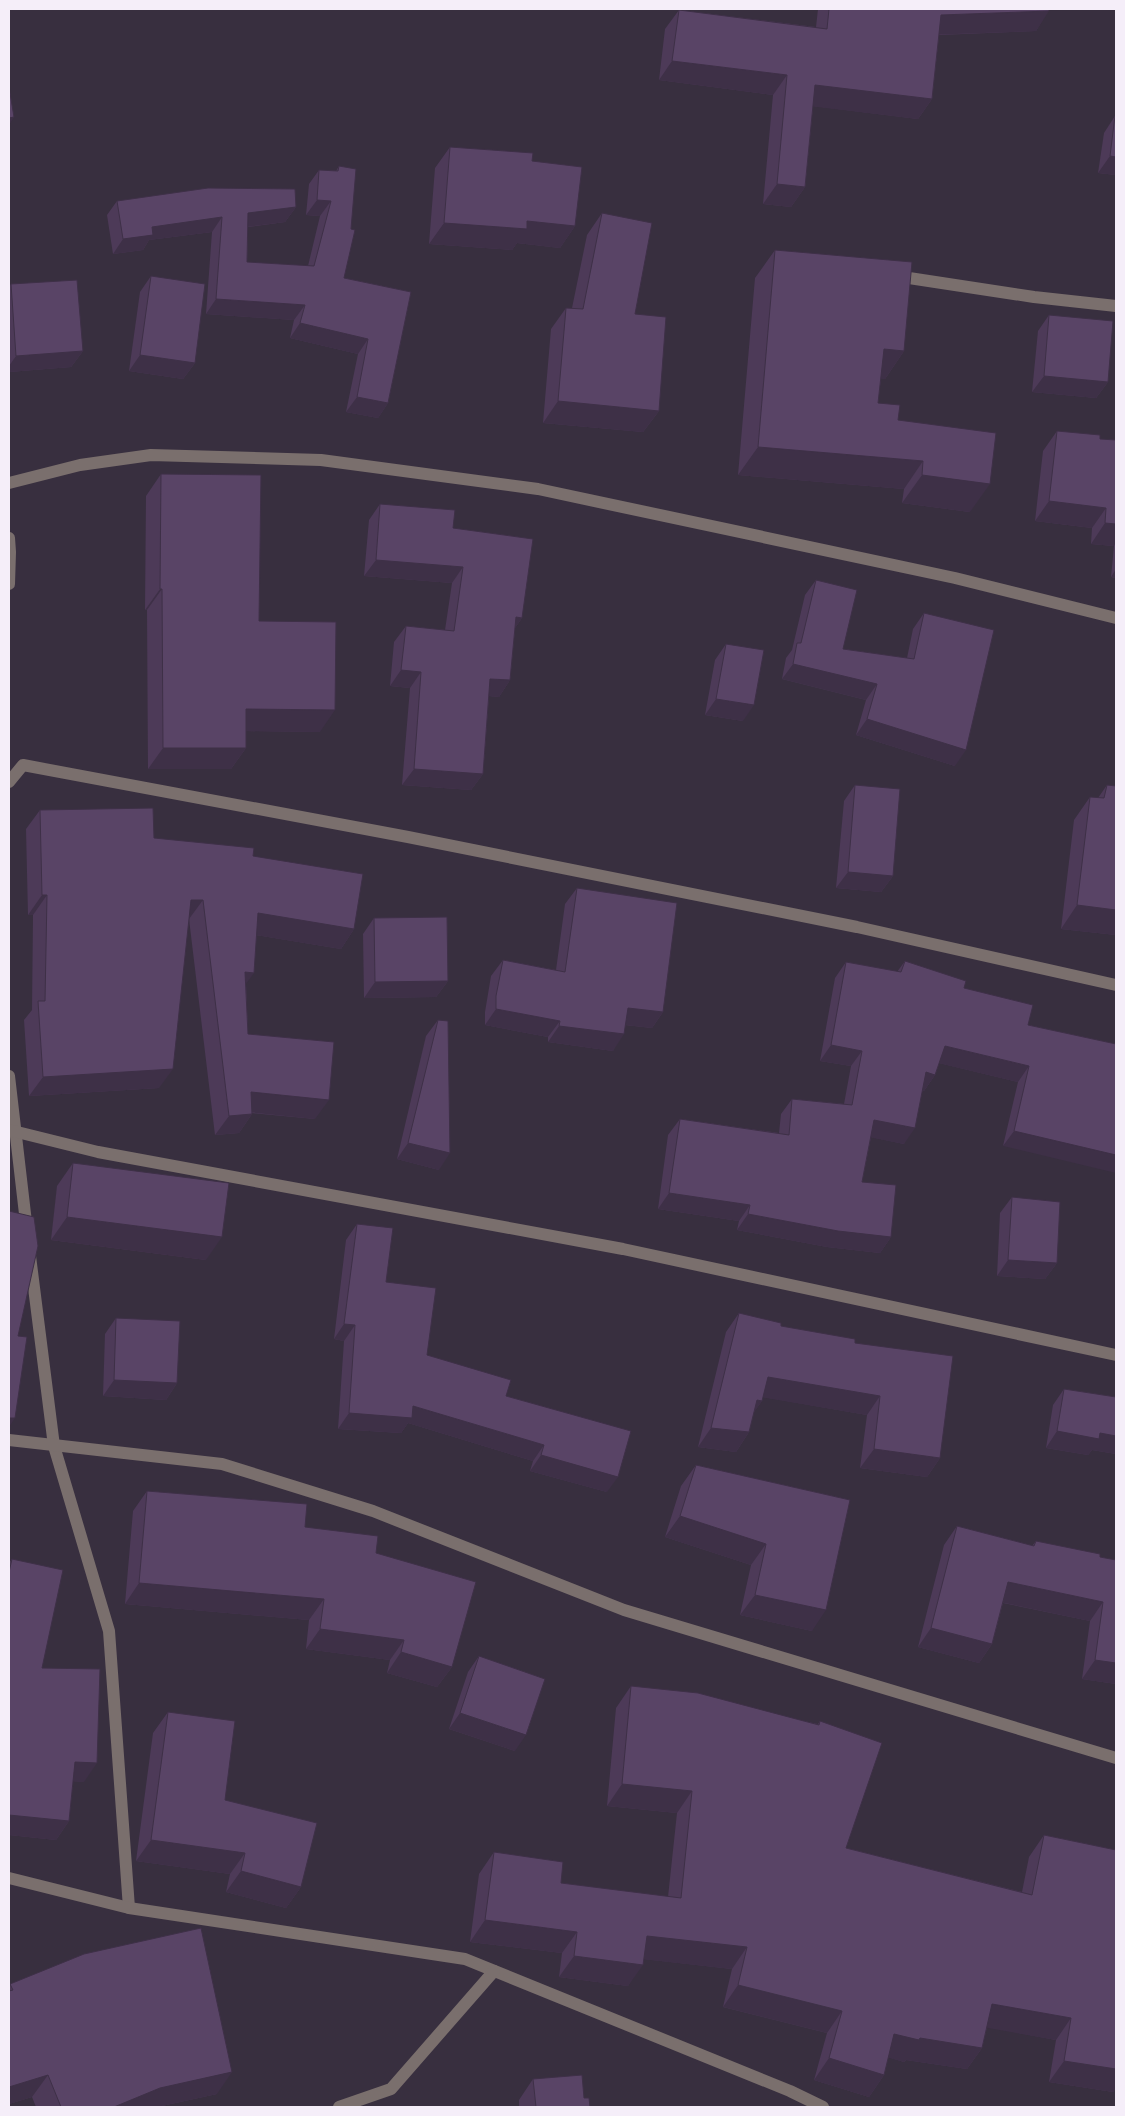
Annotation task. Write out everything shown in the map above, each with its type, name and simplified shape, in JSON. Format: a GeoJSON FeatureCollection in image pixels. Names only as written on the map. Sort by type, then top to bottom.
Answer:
{"type":"FeatureCollection","features":[{"type":"Feature","properties":{"kind":"street"},"geometry":{"type":"LineString","coordinates":[[909,278],[1034,297],[1116,306]]}},
{"type":"Feature","properties":{"kind":"street"},"geometry":{"type":"LineString","coordinates":[[9,483],[80,465],[151,455],[321,460],[538,488],[954,578],[1116,618]]}},
{"type":"Feature","properties":{"kind":"street"},"geometry":{"type":"LineString","coordinates":[[9,538],[9,584]]}},
{"type":"Feature","properties":{"kind":"street"},"geometry":{"type":"LineString","coordinates":[[9,766],[23,765],[417,839],[838,923],[1116,985]]}},
{"type":"Feature","properties":{"kind":"street"},"geometry":{"type":"LineString","coordinates":[[9,782],[23,765]]}},
{"type":"Feature","properties":{"kind":"street"},"geometry":{"type":"LineString","coordinates":[[9,1076],[12,1132],[54,1446],[109,1631],[129,1908]]}},
{"type":"Feature","properties":{"kind":"street"},"geometry":{"type":"LineString","coordinates":[[12,1132],[98,1152],[623,1249],[1116,1355]]}},
{"type":"Feature","properties":{"kind":"street"},"geometry":{"type":"LineString","coordinates":[[9,1440],[222,1464],[373,1511],[624,1610],[1116,1758]]}},
{"type":"Feature","properties":{"kind":"street"},"geometry":{"type":"LineString","coordinates":[[9,1878],[129,1908],[465,1959],[790,2091],[823,2107]]}},
{"type":"Feature","properties":{"kind":"street"},"geometry":{"type":"LineString","coordinates":[[339,2107],[391,2090],[494,1972]]}},
{"type":"Feature","properties":{"kind":"building"},"geometry":{"type":"Polygon","coordinates":[[[829,9],[1049,9],[1049,11],[941,15],[932,99],[815,85],[805,187],[777,184],[787,75],[672,61],[679,10],[827,29],[829,9]]]}},
{"type":"Feature","properties":{"kind":"building"},"geometry":{"type":"Polygon","coordinates":[[[9,87],[14,117],[9,118],[9,87]]]}},
{"type":"Feature","properties":{"kind":"building"},"geometry":{"type":"Polygon","coordinates":[[[1116,117],[1116,157],[1110,156],[1116,117]]]}},
{"type":"Feature","properties":{"kind":"building"},"geometry":{"type":"Polygon","coordinates":[[[450,147],[533,153],[532,161],[582,167],[575,226],[527,221],[527,229],[444,223],[450,147]]]}},
{"type":"Feature","properties":{"kind":"building"},"geometry":{"type":"Polygon","coordinates":[[[339,166],[356,169],[351,229],[355,230],[344,278],[411,292],[388,403],[357,397],[368,339],[300,323],[305,305],[216,299],[222,217],[152,227],[153,235],[123,239],[117,201],[208,188],[295,189],[296,207],[248,213],[247,262],[314,266],[331,201],[317,200],[319,170],[338,171],[339,166]]]}},
{"type":"Feature","properties":{"kind":"building"},"geometry":{"type":"Polygon","coordinates":[[[602,213],[652,223],[635,314],[666,317],[659,411],[558,401],[566,308],[583,309],[602,213]]]}},
{"type":"Feature","properties":{"kind":"building"},"geometry":{"type":"Polygon","coordinates":[[[775,250],[912,262],[904,351],[884,349],[878,403],[900,405],[898,420],[996,433],[990,484],[922,475],[923,461],[758,447],[775,250]]]}},
{"type":"Feature","properties":{"kind":"building"},"geometry":{"type":"Polygon","coordinates":[[[151,276],[205,284],[195,363],[140,355],[151,276]]]}},
{"type":"Feature","properties":{"kind":"building"},"geometry":{"type":"Polygon","coordinates":[[[77,280],[83,351],[16,356],[11,284],[77,280]]]}},
{"type":"Feature","properties":{"kind":"building"},"geometry":{"type":"Polygon","coordinates":[[[1049,315],[1113,321],[1108,382],[1044,376],[1049,315]]]}},
{"type":"Feature","properties":{"kind":"building"},"geometry":{"type":"Polygon","coordinates":[[[1057,431],[1100,435],[1100,439],[1116,440],[1116,524],[1105,523],[1106,508],[1049,501],[1057,431]]]}},
{"type":"Feature","properties":{"kind":"building"},"geometry":{"type":"Polygon","coordinates":[[[161,474],[261,475],[259,621],[336,622],[335,710],[246,709],[246,748],[163,748],[162,589],[160,589],[161,474]]]}},
{"type":"Feature","properties":{"kind":"building"},"geometry":{"type":"Polygon","coordinates":[[[380,504],[455,510],[453,528],[533,539],[522,618],[516,617],[510,680],[490,679],[483,774],[414,769],[421,672],[401,670],[406,626],[454,631],[463,567],[376,560],[380,504]]]}},
{"type":"Feature","properties":{"kind":"building"},"geometry":{"type":"Polygon","coordinates":[[[816,580],[857,590],[843,649],[914,659],[924,613],[994,630],[966,750],[867,719],[877,684],[793,664],[797,643],[801,643],[816,580]]]}},
{"type":"Feature","properties":{"kind":"building"},"geometry":{"type":"Polygon","coordinates":[[[726,644],[764,650],[754,705],[716,699],[726,644]]]}},
{"type":"Feature","properties":{"kind":"building"},"geometry":{"type":"Polygon","coordinates":[[[855,785],[900,789],[893,876],[848,872],[855,785]]]}},
{"type":"Feature","properties":{"kind":"building"},"geometry":{"type":"Polygon","coordinates":[[[1107,785],[1116,786],[1116,910],[1077,905],[1090,797],[1104,798],[1107,785]]]}},
{"type":"Feature","properties":{"kind":"building"},"geometry":{"type":"Polygon","coordinates":[[[153,808],[154,838],[254,848],[253,856],[363,874],[354,929],[258,913],[254,973],[245,972],[248,1034],[334,1042],[329,1100],[251,1092],[252,1114],[229,1116],[203,900],[191,900],[173,1069],[43,1077],[38,1001],[45,1001],[47,895],[42,895],[40,810],[153,808]]]}},
{"type":"Feature","properties":{"kind":"building"},"geometry":{"type":"Polygon","coordinates":[[[577,888],[677,903],[663,1012],[628,1008],[624,1034],[559,1026],[560,1021],[496,1009],[496,996],[503,960],[565,972],[577,888]]]}},
{"type":"Feature","properties":{"kind":"building"},"geometry":{"type":"Polygon","coordinates":[[[447,917],[448,981],[375,982],[374,918],[447,917]]]}},
{"type":"Feature","properties":{"kind":"building"},"geometry":{"type":"Polygon","coordinates":[[[905,961],[966,981],[964,988],[1033,1005],[1028,1025],[1116,1044],[1116,1155],[1014,1131],[1029,1066],[945,1046],[935,1075],[926,1072],[915,1128],[874,1120],[862,1182],[896,1185],[891,1237],[838,1231],[748,1214],[750,1205],[669,1193],[680,1119],[789,1135],[792,1099],[852,1105],[862,1051],[831,1045],[846,962],[901,972],[905,961]]]}},
{"type":"Feature","properties":{"kind":"building"},"geometry":{"type":"Polygon","coordinates":[[[438,1020],[448,1021],[450,1153],[408,1143],[438,1020]]]}},
{"type":"Feature","properties":{"kind":"building"},"geometry":{"type":"Polygon","coordinates":[[[73,1163],[229,1183],[222,1237],[67,1217],[73,1163]]]}},
{"type":"Feature","properties":{"kind":"building"},"geometry":{"type":"Polygon","coordinates":[[[1012,1197],[1060,1202],[1057,1263],[1008,1260],[1012,1197]]]}},
{"type":"Feature","properties":{"kind":"building"},"geometry":{"type":"Polygon","coordinates":[[[9,1211],[34,1217],[38,1246],[18,1336],[27,1337],[15,1418],[9,1418],[9,1211]]]}},
{"type":"Feature","properties":{"kind":"building"},"geometry":{"type":"Polygon","coordinates":[[[357,1224],[393,1228],[386,1282],[436,1288],[427,1355],[511,1380],[506,1396],[631,1431],[618,1477],[541,1455],[544,1445],[413,1406],[412,1418],[349,1413],[355,1325],[344,1324],[357,1224]]]}},
{"type":"Feature","properties":{"kind":"building"},"geometry":{"type":"Polygon","coordinates":[[[739,1313],[781,1323],[781,1326],[855,1339],[855,1343],[953,1356],[940,1458],[874,1449],[880,1396],[768,1377],[762,1401],[757,1400],[749,1432],[711,1428],[739,1313]]]}},
{"type":"Feature","properties":{"kind":"building"},"geometry":{"type":"Polygon","coordinates":[[[116,1318],[180,1321],[177,1383],[114,1380],[116,1318]]]}},
{"type":"Feature","properties":{"kind":"building"},"geometry":{"type":"Polygon","coordinates":[[[1064,1389],[1116,1397],[1116,1436],[1100,1433],[1099,1439],[1057,1431],[1064,1389]]]}},
{"type":"Feature","properties":{"kind":"building"},"geometry":{"type":"Polygon","coordinates":[[[696,1465],[850,1500],[826,1610],[755,1595],[766,1544],[680,1516],[696,1465]]]}},
{"type":"Feature","properties":{"kind":"building"},"geometry":{"type":"Polygon","coordinates":[[[147,1491],[307,1504],[305,1527],[378,1536],[376,1553],[476,1582],[452,1667],[401,1652],[404,1640],[320,1629],[324,1599],[139,1583],[147,1491]]]}},
{"type":"Feature","properties":{"kind":"building"},"geometry":{"type":"Polygon","coordinates":[[[957,1526],[1034,1546],[1036,1541],[1100,1554],[1100,1557],[1116,1560],[1116,1663],[1095,1660],[1103,1602],[1008,1582],[992,1644],[931,1628],[957,1526]]]}},
{"type":"Feature","properties":{"kind":"building"},"geometry":{"type":"Polygon","coordinates":[[[12,1559],[63,1570],[42,1668],[100,1669],[97,1763],[75,1762],[69,1821],[9,1815],[9,1572],[12,1559]]]}},
{"type":"Feature","properties":{"kind":"building"},"geometry":{"type":"Polygon","coordinates":[[[479,1656],[545,1679],[526,1735],[460,1713],[479,1656]]]}},
{"type":"Feature","properties":{"kind":"building"},"geometry":{"type":"Polygon","coordinates":[[[631,1686],[698,1693],[819,1725],[820,1721],[882,1743],[846,1848],[1032,1895],[1044,1835],[1116,1850],[1116,2069],[1064,2061],[1071,2018],[992,2004],[982,2048],[920,2038],[919,2040],[894,2034],[884,2075],[829,2058],[842,2011],[738,1985],[747,1947],[647,1936],[643,1965],[574,1956],[577,1932],[485,1920],[494,1852],[563,1862],[561,1883],[681,1898],[692,1791],[622,1784],[631,1686]]]}},
{"type":"Feature","properties":{"kind":"building"},"geometry":{"type":"Polygon","coordinates":[[[168,1712],[235,1721],[225,1800],[317,1823],[301,1887],[241,1871],[245,1853],[151,1840],[168,1712]]]}},
{"type":"Feature","properties":{"kind":"building"},"geometry":{"type":"Polygon","coordinates":[[[201,1928],[232,2072],[160,2088],[114,2107],[61,2107],[48,2075],[9,2087],[9,1991],[13,1990],[10,1984],[84,1954],[201,1928]]]}},
{"type":"Feature","properties":{"kind":"building"},"geometry":{"type":"Polygon","coordinates":[[[582,2075],[584,2098],[589,2098],[590,2107],[536,2107],[533,2079],[582,2075]]]}}]}
